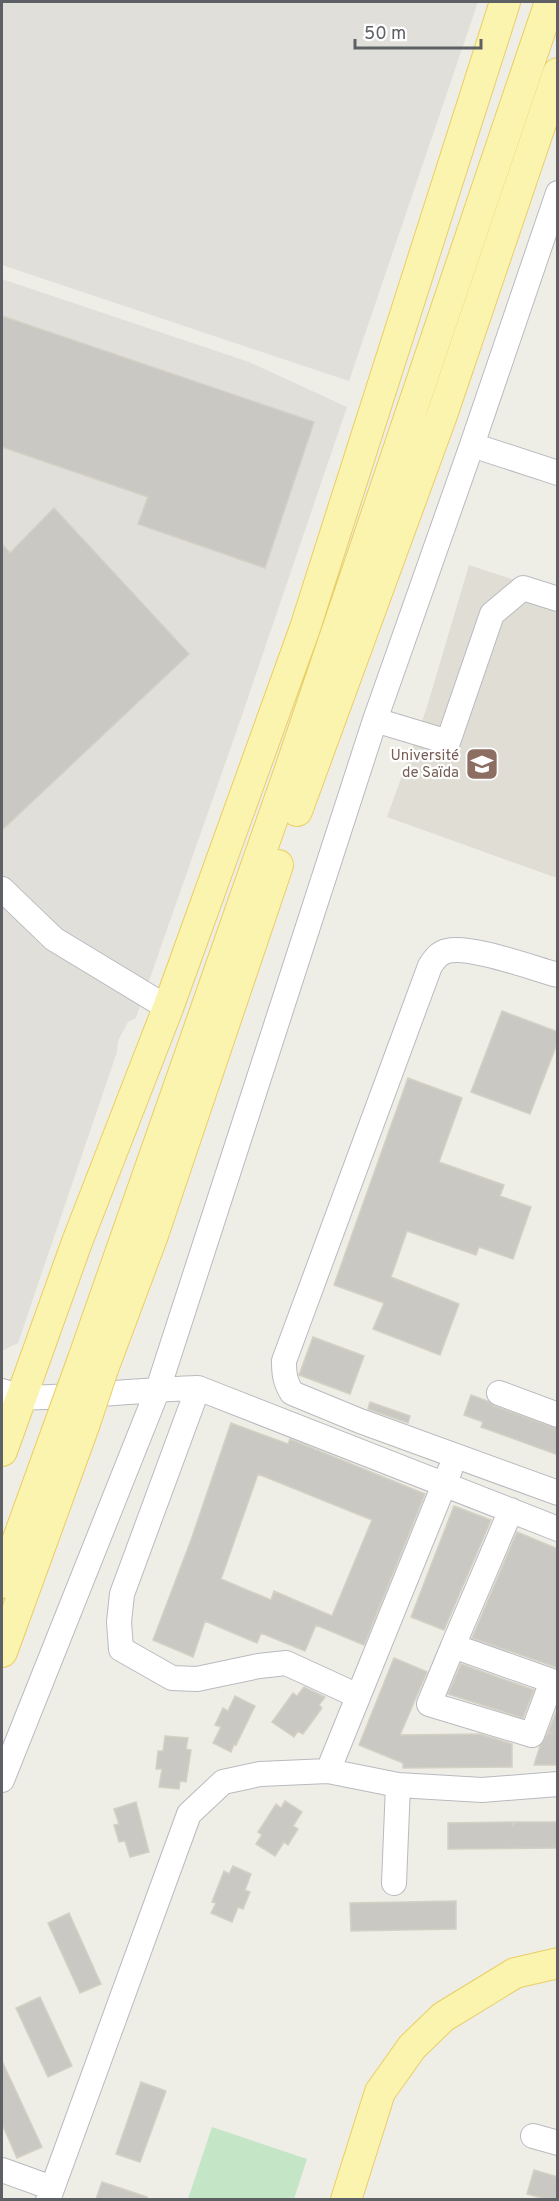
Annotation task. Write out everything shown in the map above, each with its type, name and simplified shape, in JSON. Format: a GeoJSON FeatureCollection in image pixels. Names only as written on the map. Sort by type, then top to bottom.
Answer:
{"type":"FeatureCollection","features":[{"type":"Feature","properties":{"kind":"main road"},"geometry":{"type":"LineString","coordinates":[[2,1451],[11,1394],[77,1242],[168,1008],[305,628],[505,2]]}},
{"type":"Feature","properties":{"kind":"main road"},"geometry":{"type":"LineString","coordinates":[[2,1652],[73,1421],[288,775],[550,2]]}},
{"type":"Feature","properties":{"kind":"main road"},"geometry":{"type":"LineString","coordinates":[[93,1364],[153,1235],[288,833],[442,414],[558,73]]}},
{"type":"Feature","properties":{"kind":"main road"},"geometry":{"type":"LineString","coordinates":[[2,1583],[73,1421]]}},
{"type":"Feature","properties":{"kind":"main road"},"geometry":{"type":"LineString","coordinates":[[346,2199],[380,2092],[412,2047],[443,2018],[515,1973],[558,1963]]}},
{"type":"Feature","properties":{"kind":"street"},"geometry":{"type":"LineString","coordinates":[[2,1780],[158,1389],[375,720],[558,193]]}},
{"type":"Feature","properties":{"kind":"street"},"geometry":{"type":"LineString","coordinates":[[472,445],[558,473]]}},
{"type":"Feature","properties":{"kind":"street"},"geometry":{"type":"LineString","coordinates":[[375,720],[448,742],[492,614],[523,588],[558,599]]}},
{"type":"Feature","properties":{"kind":"street"},"geometry":{"type":"LineString","coordinates":[[2,889],[54,939],[168,1008]]}},
{"type":"Feature","properties":{"kind":"street"},"geometry":{"type":"LineString","coordinates":[[558,975],[469,951],[447,951],[437,956],[430,966],[284,1361],[286,1383],[292,1393],[360,1421],[558,1493]]}},
{"type":"Feature","properties":{"kind":"street"},"geometry":{"type":"LineString","coordinates":[[198,1388],[122,1594],[119,1622],[121,1649],[171,1677],[197,1679],[259,1666],[286,1664],[358,1696]]}},
{"type":"Feature","properties":{"kind":"street"},"geometry":{"type":"LineString","coordinates":[[11,1394],[125,1394],[158,1389],[198,1388],[558,1529]]}},
{"type":"Feature","properties":{"kind":"street"},"geometry":{"type":"LineString","coordinates":[[499,1393],[558,1415]]}},
{"type":"Feature","properties":{"kind":"street"},"geometry":{"type":"LineString","coordinates":[[328,1771],[445,1485],[455,1455]]}},
{"type":"Feature","properties":{"kind":"street"},"geometry":{"type":"LineString","coordinates":[[453,1646],[552,1681],[532,1735],[429,1704],[453,1646],[512,1510]]}},
{"type":"Feature","properties":{"kind":"street"},"geometry":{"type":"LineString","coordinates":[[2,2170],[50,2194],[189,1814],[223,1782],[260,1774],[328,1771],[398,1785],[482,1790],[558,1784]]}},
{"type":"Feature","properties":{"kind":"street"},"geometry":{"type":"LineString","coordinates":[[394,1883],[398,1785]]}},
{"type":"Feature","properties":{"kind":"street"},"geometry":{"type":"LineString","coordinates":[[533,2136],[558,2143]]}},
{"type":"Feature","properties":{"kind":"shaded area"},"geometry":{"type":"Polygon","coordinates":[[[2,2],[478,2],[349,381],[2,265],[2,2]]]}},
{"type":"Feature","properties":{"kind":"shaded area"},"geometry":{"type":"Polygon","coordinates":[[[2,279],[249,362],[347,407],[136,1018],[128,1022],[118,1041],[117,1052],[18,1343],[2,1351],[2,279]]]}},
{"type":"Feature","properties":{"kind":"shaded area","name":"Université de Saïda"},"geometry":{"type":"Polygon","coordinates":[[[469,565],[557,594],[557,878],[387,817],[426,710],[469,565]]]}},
{"type":"Feature","properties":{"kind":"green space"},"geometry":{"type":"Polygon","coordinates":[[[212,2127],[307,2159],[294,2199],[188,2199],[212,2127]]]}},
{"type":"Feature","properties":{"kind":"building"},"geometry":{"type":"Polygon","coordinates":[[[2,316],[314,422],[265,568],[138,524],[148,497],[2,447],[2,316]]]}},
{"type":"Feature","properties":{"kind":"building"},"geometry":{"type":"Polygon","coordinates":[[[54,508],[189,654],[2,830],[2,544],[10,553],[54,508]]]}},
{"type":"Feature","properties":{"kind":"building"},"geometry":{"type":"Polygon","coordinates":[[[502,1011],[558,1032],[558,1041],[530,1114],[471,1092],[502,1011]]]}},
{"type":"Feature","properties":{"kind":"building"},"geometry":{"type":"Polygon","coordinates":[[[408,1078],[462,1098],[439,1162],[504,1185],[500,1196],[531,1207],[513,1259],[479,1247],[476,1255],[407,1231],[391,1277],[459,1304],[440,1355],[373,1329],[384,1303],[334,1285],[408,1078]]]}},
{"type":"Feature","properties":{"kind":"building"},"geometry":{"type":"Polygon","coordinates":[[[313,1337],[364,1356],[350,1394],[299,1375],[313,1337]]]}},
{"type":"Feature","properties":{"kind":"building"},"geometry":{"type":"Polygon","coordinates":[[[471,1395],[494,1406],[558,1429],[558,1455],[481,1427],[483,1422],[464,1415],[471,1395]]]}},
{"type":"Feature","properties":{"kind":"building"},"geometry":{"type":"Polygon","coordinates":[[[370,1402],[410,1416],[408,1423],[368,1409],[370,1402]]]}},
{"type":"Feature","properties":{"kind":"building"},"geometry":{"type":"Polygon","coordinates":[[[231,1423],[288,1444],[290,1439],[425,1494],[364,1645],[316,1625],[305,1651],[261,1633],[257,1643],[205,1621],[193,1657],[153,1640],[191,1540],[231,1423]],[[258,1474],[221,1579],[271,1600],[274,1591],[332,1616],[372,1520],[258,1474]]]}},
{"type":"Feature","properties":{"kind":"building"},"geometry":{"type":"Polygon","coordinates":[[[454,1506],[491,1520],[444,1630],[411,1617],[454,1506]]]}},
{"type":"Feature","properties":{"kind":"building"},"geometry":{"type":"Polygon","coordinates":[[[517,1532],[558,1549],[558,1668],[472,1638],[517,1532]]]}},
{"type":"Feature","properties":{"kind":"building"},"geometry":{"type":"Polygon","coordinates":[[[394,1658],[427,1672],[400,1735],[480,1734],[512,1744],[512,1767],[403,1768],[403,1763],[359,1745],[394,1658]]]}},
{"type":"Feature","properties":{"kind":"building"},"geometry":{"type":"Polygon","coordinates":[[[461,1664],[534,1690],[523,1718],[448,1694],[461,1664]]]}},
{"type":"Feature","properties":{"kind":"building"},"geometry":{"type":"Polygon","coordinates":[[[304,1687],[325,1697],[319,1705],[322,1708],[303,1734],[298,1731],[294,1737],[272,1722],[293,1693],[297,1696],[304,1687]]]}},
{"type":"Feature","properties":{"kind":"building"},"geometry":{"type":"Polygon","coordinates":[[[235,1696],[255,1706],[231,1752],[213,1743],[221,1727],[215,1725],[223,1708],[228,1711],[235,1696]]]}},
{"type":"Feature","properties":{"kind":"building"},"geometry":{"type":"Polygon","coordinates":[[[558,1707],[558,1765],[534,1765],[540,1746],[548,1733],[553,1733],[548,1732],[558,1707]]]}},
{"type":"Feature","properties":{"kind":"building"},"geometry":{"type":"Polygon","coordinates":[[[165,1736],[188,1738],[186,1749],[191,1750],[186,1782],[180,1781],[179,1789],[159,1787],[162,1769],[156,1769],[158,1751],[163,1751],[165,1736]]]}},
{"type":"Feature","properties":{"kind":"building"},"geometry":{"type":"Polygon","coordinates":[[[285,1801],[302,1812],[293,1826],[298,1829],[288,1845],[284,1842],[275,1856],[256,1844],[262,1835],[258,1832],[276,1804],[281,1808],[285,1801]]]}},
{"type":"Feature","properties":{"kind":"building"},"geometry":{"type":"Polygon","coordinates":[[[136,1802],[149,1852],[130,1857],[125,1841],[119,1842],[114,1825],[119,1824],[114,1809],[136,1802]]]}},
{"type":"Feature","properties":{"kind":"building"},"geometry":{"type":"Polygon","coordinates":[[[513,1822],[513,1827],[514,1822],[558,1822],[558,1848],[448,1849],[448,1823],[513,1822]]]}},
{"type":"Feature","properties":{"kind":"building"},"geometry":{"type":"Polygon","coordinates":[[[233,1866],[251,1874],[245,1890],[250,1892],[243,1909],[238,1907],[232,1922],[211,1913],[216,1903],[212,1902],[224,1871],[229,1874],[233,1866]]]}},
{"type":"Feature","properties":{"kind":"building"},"geometry":{"type":"Polygon","coordinates":[[[456,1901],[456,1929],[351,1931],[350,1903],[456,1901]]]}},
{"type":"Feature","properties":{"kind":"building"},"geometry":{"type":"Polygon","coordinates":[[[69,1913],[101,1984],[80,1993],[48,1923],[69,1913]]]}},
{"type":"Feature","properties":{"kind":"building"},"geometry":{"type":"Polygon","coordinates":[[[40,1997],[72,2066],[48,2077],[16,2008],[40,1997]]]}},
{"type":"Feature","properties":{"kind":"building"},"geometry":{"type":"Polygon","coordinates":[[[2,2061],[42,2147],[17,2158],[2,2124],[2,2061]]]}},
{"type":"Feature","properties":{"kind":"building"},"geometry":{"type":"Polygon","coordinates":[[[141,2082],[166,2091],[140,2162],[116,2154],[141,2082]]]}},
{"type":"Feature","properties":{"kind":"building"},"geometry":{"type":"Polygon","coordinates":[[[534,2170],[558,2177],[558,2199],[546,2199],[527,2194],[534,2170]]]}},
{"type":"Feature","properties":{"kind":"building"},"geometry":{"type":"Polygon","coordinates":[[[102,2182],[147,2197],[146,2199],[96,2199],[102,2182]]]}},
{"type":"Feature","properties":{"kind":"place","name":"Université de Saïda"},"geometry":{"type":"Point","coordinates":[482,764]}}]}
